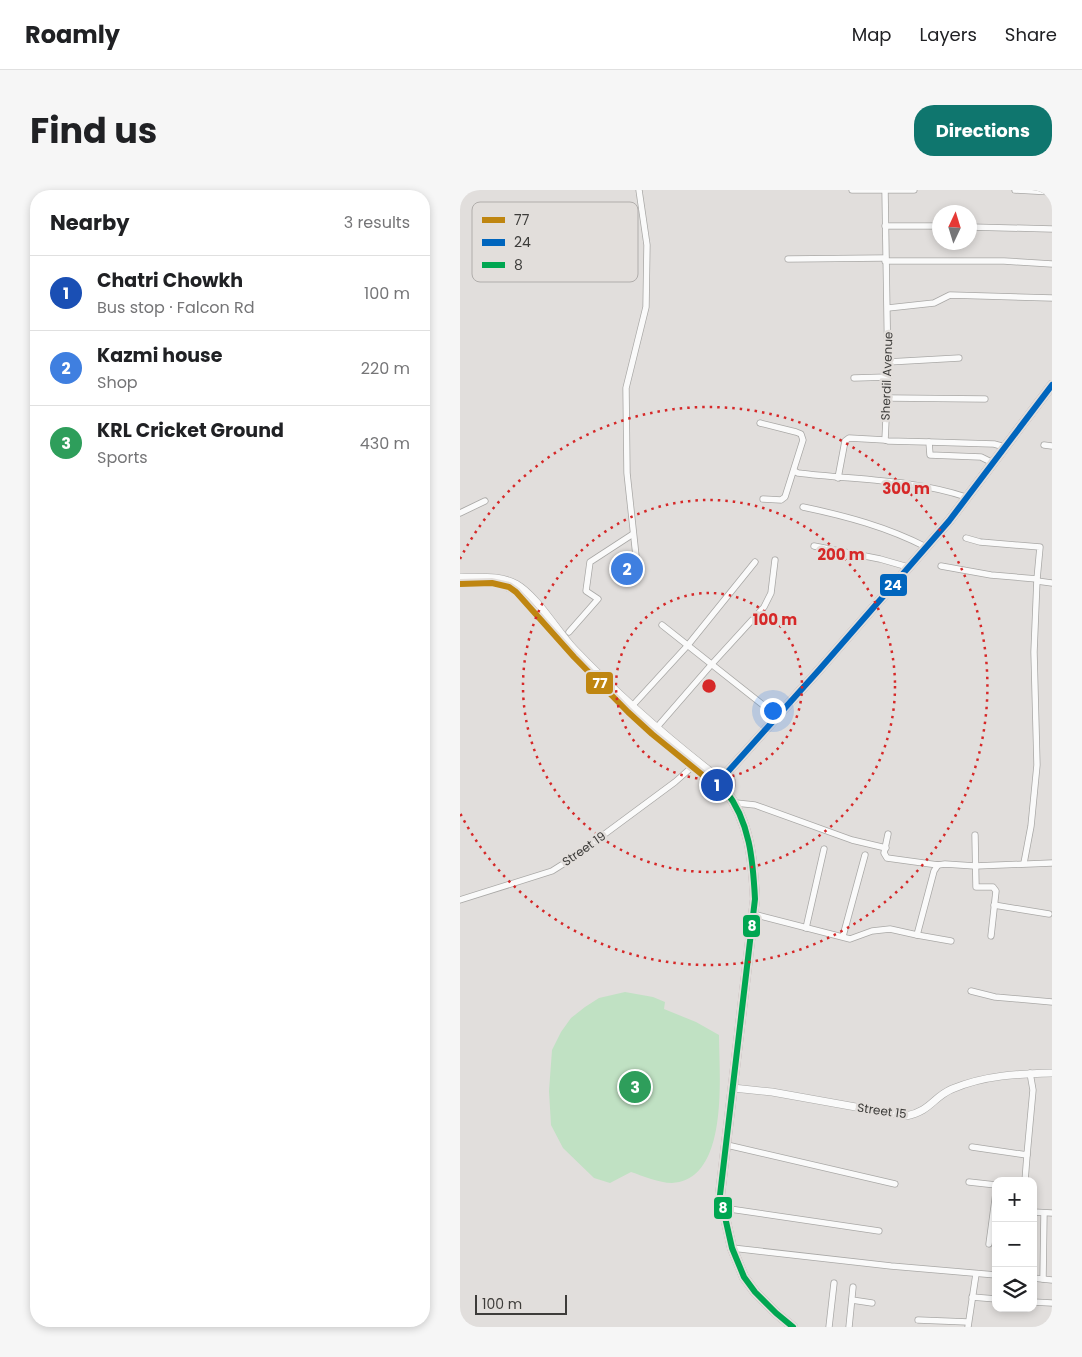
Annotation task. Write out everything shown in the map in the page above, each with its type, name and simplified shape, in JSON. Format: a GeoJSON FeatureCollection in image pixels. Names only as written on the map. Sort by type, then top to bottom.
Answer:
{"type":"FeatureCollection","features":[{"type":"Feature","properties":{"kind":"main road"},"geometry":{"type":"LineString","coordinates":[[722,780],[926,547],[1005,448],[1052,385]]}},
{"type":"Feature","properties":{"kind":"main road"},"geometry":{"type":"LineString","coordinates":[[722,780],[947,531],[1052,392]]}},
{"type":"Feature","properties":{"kind":"main road"},"geometry":{"type":"LineString","coordinates":[[722,780],[729,788],[725,790],[736,803],[750,846],[755,899],[720,1195],[732,1248],[744,1277],[755,1292],[793,1327]]}},
{"type":"Feature","properties":{"kind":"street"},"geometry":{"type":"LineString","coordinates":[[636,556],[627,473],[626,388],[646,307],[647,245],[639,190]]}},
{"type":"Feature","properties":{"kind":"street"},"geometry":{"type":"LineString","coordinates":[[852,190],[914,190]]}},
{"type":"Feature","properties":{"kind":"street","name":"Sherdil Avenue"},"geometry":{"type":"LineString","coordinates":[[885,190],[885,260],[888,308],[888,398],[885,440]]}},
{"type":"Feature","properties":{"kind":"street"},"geometry":{"type":"LineString","coordinates":[[1015,190],[1052,192]]}},
{"type":"Feature","properties":{"kind":"street"},"geometry":{"type":"LineString","coordinates":[[885,226],[932,226]]}},
{"type":"Feature","properties":{"kind":"street"},"geometry":{"type":"LineString","coordinates":[[977,226],[1052,229]]}},
{"type":"Feature","properties":{"kind":"street"},"geometry":{"type":"LineString","coordinates":[[788,259],[1004,261],[1052,264]]}},
{"type":"Feature","properties":{"kind":"street"},"geometry":{"type":"LineString","coordinates":[[888,308],[934,304],[950,295],[1052,298]]}},
{"type":"Feature","properties":{"kind":"street"},"geometry":{"type":"LineString","coordinates":[[888,362],[959,358]]}},
{"type":"Feature","properties":{"kind":"street"},"geometry":{"type":"LineString","coordinates":[[854,378],[888,377]]}},
{"type":"Feature","properties":{"kind":"street"},"geometry":{"type":"LineString","coordinates":[[888,398],[985,399]]}},
{"type":"Feature","properties":{"kind":"street"},"geometry":{"type":"LineString","coordinates":[[760,423],[801,434],[803,440],[784,499],[763,498]]}},
{"type":"Feature","properties":{"kind":"street"},"geometry":{"type":"LineString","coordinates":[[838,478],[845,441],[849,438],[885,440],[888,442],[994,444],[1005,448]]}},
{"type":"Feature","properties":{"kind":"street"},"geometry":{"type":"LineString","coordinates":[[929,442],[930,455],[981,458],[993,463]]}},
{"type":"Feature","properties":{"kind":"street"},"geometry":{"type":"LineString","coordinates":[[1044,445],[1052,446]]}},
{"type":"Feature","properties":{"kind":"street"},"geometry":{"type":"LineString","coordinates":[[794,471],[838,478],[911,484],[966,497]]}},
{"type":"Feature","properties":{"kind":"street"},"geometry":{"type":"LineString","coordinates":[[460,513],[484,501]]}},
{"type":"Feature","properties":{"kind":"street"},"geometry":{"type":"LineString","coordinates":[[803,507],[844,515],[926,547]]}},
{"type":"Feature","properties":{"kind":"street"},"geometry":{"type":"LineString","coordinates":[[568,632],[598,599],[586,591],[590,562],[633,534]]}},
{"type":"Feature","properties":{"kind":"street"},"geometry":{"type":"LineString","coordinates":[[966,538],[976,541],[1040,547],[1034,652],[1037,765],[1031,826],[1024,863]]}},
{"type":"Feature","properties":{"kind":"street"},"geometry":{"type":"LineString","coordinates":[[814,546],[880,559],[908,567]]}},
{"type":"Feature","properties":{"kind":"street"},"geometry":{"type":"LineString","coordinates":[[658,726],[764,607],[771,593],[775,560]]}},
{"type":"Feature","properties":{"kind":"street"},"geometry":{"type":"LineString","coordinates":[[634,704],[688,645],[755,562]]}},
{"type":"Feature","properties":{"kind":"street"},"geometry":{"type":"LineString","coordinates":[[941,566],[1052,583]]}},
{"type":"Feature","properties":{"kind":"street"},"geometry":{"type":"LineString","coordinates":[[460,577],[510,581],[525,590],[572,647],[634,709],[722,780]]}},
{"type":"Feature","properties":{"kind":"street"},"geometry":{"type":"LineString","coordinates":[[460,584],[492,583],[508,587],[516,592],[569,652],[622,706],[692,767],[722,780]]}},
{"type":"Feature","properties":{"kind":"street"},"geometry":{"type":"LineString","coordinates":[[662,625],[777,716]]}},
{"type":"Feature","properties":{"kind":"street","name":"Street 19"},"geometry":{"type":"LineString","coordinates":[[460,900],[552,871],[675,782],[692,767]]}},
{"type":"Feature","properties":{"kind":"street"},"geometry":{"type":"LineString","coordinates":[[736,803],[755,805],[852,840],[886,848]]}},
{"type":"Feature","properties":{"kind":"street"},"geometry":{"type":"LineString","coordinates":[[888,834],[885,856],[887,858],[938,865],[975,866],[1052,862]]}},
{"type":"Feature","properties":{"kind":"street"},"geometry":{"type":"LineString","coordinates":[[975,835],[976,887],[995,888],[991,936]]}},
{"type":"Feature","properties":{"kind":"street"},"geometry":{"type":"LineString","coordinates":[[806,928],[824,849]]}},
{"type":"Feature","properties":{"kind":"street"},"geometry":{"type":"LineString","coordinates":[[843,936],[865,855]]}},
{"type":"Feature","properties":{"kind":"street"},"geometry":{"type":"LineString","coordinates":[[917,936],[934,871],[938,865]]}},
{"type":"Feature","properties":{"kind":"street"},"geometry":{"type":"LineString","coordinates":[[994,905],[1049,914]]}},
{"type":"Feature","properties":{"kind":"street"},"geometry":{"type":"LineString","coordinates":[[753,914],[850,939],[872,931],[890,930],[951,941]]}},
{"type":"Feature","properties":{"kind":"street"},"geometry":{"type":"LineString","coordinates":[[971,991],[995,997],[1052,1002]]}},
{"type":"Feature","properties":{"kind":"street","name":"Street 15"},"geometry":{"type":"LineString","coordinates":[[733,1088],[772,1092],[906,1116],[930,1107],[939,1097],[952,1089],[1003,1075],[1052,1073]]}},
{"type":"Feature","properties":{"kind":"street"},"geometry":{"type":"LineString","coordinates":[[1024,1177],[1033,1090],[1030,1074]]}},
{"type":"Feature","properties":{"kind":"street"},"geometry":{"type":"LineString","coordinates":[[727,1145],[895,1184]]}},
{"type":"Feature","properties":{"kind":"street"},"geometry":{"type":"LineString","coordinates":[[972,1147],[1027,1155]]}},
{"type":"Feature","properties":{"kind":"street"},"geometry":{"type":"LineString","coordinates":[[969,1182],[992,1185]]}},
{"type":"Feature","properties":{"kind":"street"},"geometry":{"type":"LineString","coordinates":[[723,1208],[879,1231]]}},
{"type":"Feature","properties":{"kind":"street"},"geometry":{"type":"LineString","coordinates":[[1037,1212],[1052,1214]]}},
{"type":"Feature","properties":{"kind":"street"},"geometry":{"type":"LineString","coordinates":[[1043,1279],[1044,1213]]}},
{"type":"Feature","properties":{"kind":"street"},"geometry":{"type":"LineString","coordinates":[[989,1244],[994,1222]]}},
{"type":"Feature","properties":{"kind":"street"},"geometry":{"type":"LineString","coordinates":[[732,1248],[992,1275]]}},
{"type":"Feature","properties":{"kind":"street"},"geometry":{"type":"LineString","coordinates":[[918,1320],[968,1325],[976,1274]]}},
{"type":"Feature","properties":{"kind":"street"},"geometry":{"type":"LineString","coordinates":[[1037,1278],[1052,1280]]}},
{"type":"Feature","properties":{"kind":"street"},"geometry":{"type":"LineString","coordinates":[[829,1327],[834,1282]]}},
{"type":"Feature","properties":{"kind":"street"},"geometry":{"type":"LineString","coordinates":[[849,1327],[853,1287]]}},
{"type":"Feature","properties":{"kind":"street"},"geometry":{"type":"LineString","coordinates":[[972,1297],[992,1299]]}},
{"type":"Feature","properties":{"kind":"street"},"geometry":{"type":"LineString","coordinates":[[852,1300],[872,1302]]}},
{"type":"Feature","properties":{"kind":"street"},"geometry":{"type":"LineString","coordinates":[[1037,1302],[1052,1303]]}},
{"type":"Feature","properties":{"kind":"green space"},"geometry":{"type":"Polygon","coordinates":[[[625,992],[653,997],[665,1002],[664,1009],[696,1022],[719,1035],[719,1098],[717,1122],[712,1145],[704,1164],[691,1177],[672,1183],[656,1181],[631,1172],[610,1183],[594,1178],[563,1148],[551,1125],[549,1091],[552,1050],[561,1032],[571,1018],[599,998],[625,992]]]}},
{"type":"Feature","properties":{"kind":"transit line","name":"24"},"geometry":{"type":"LineString","coordinates":[[724,776],[949,521],[1052,385]]}},
{"type":"Feature","properties":{"kind":"transit line","name":"77"},"geometry":{"type":"LineString","coordinates":[[460,584],[492,583],[509,587],[516,592],[574,657],[652,734],[721,790],[729,788],[730,781],[727,778]]}},
{"type":"Feature","properties":{"kind":"transit line","name":"8"},"geometry":{"type":"LineString","coordinates":[[725,790],[740,815],[749,842],[755,899],[720,1195],[732,1248],[744,1277],[755,1292],[793,1327]]}},
{"type":"Feature","properties":{"kind":"place","name":"Kazmi house"},"geometry":{"type":"Point","coordinates":[627,569]}},
{"type":"Feature","properties":{"kind":"place","name":"Chatri Chowkh"},"geometry":{"type":"Point","coordinates":[717,785]}},
{"type":"Feature","properties":{"kind":"place","name":"KRL Cricket Ground"},"geometry":{"type":"Point","coordinates":[635,1087]}}]}
